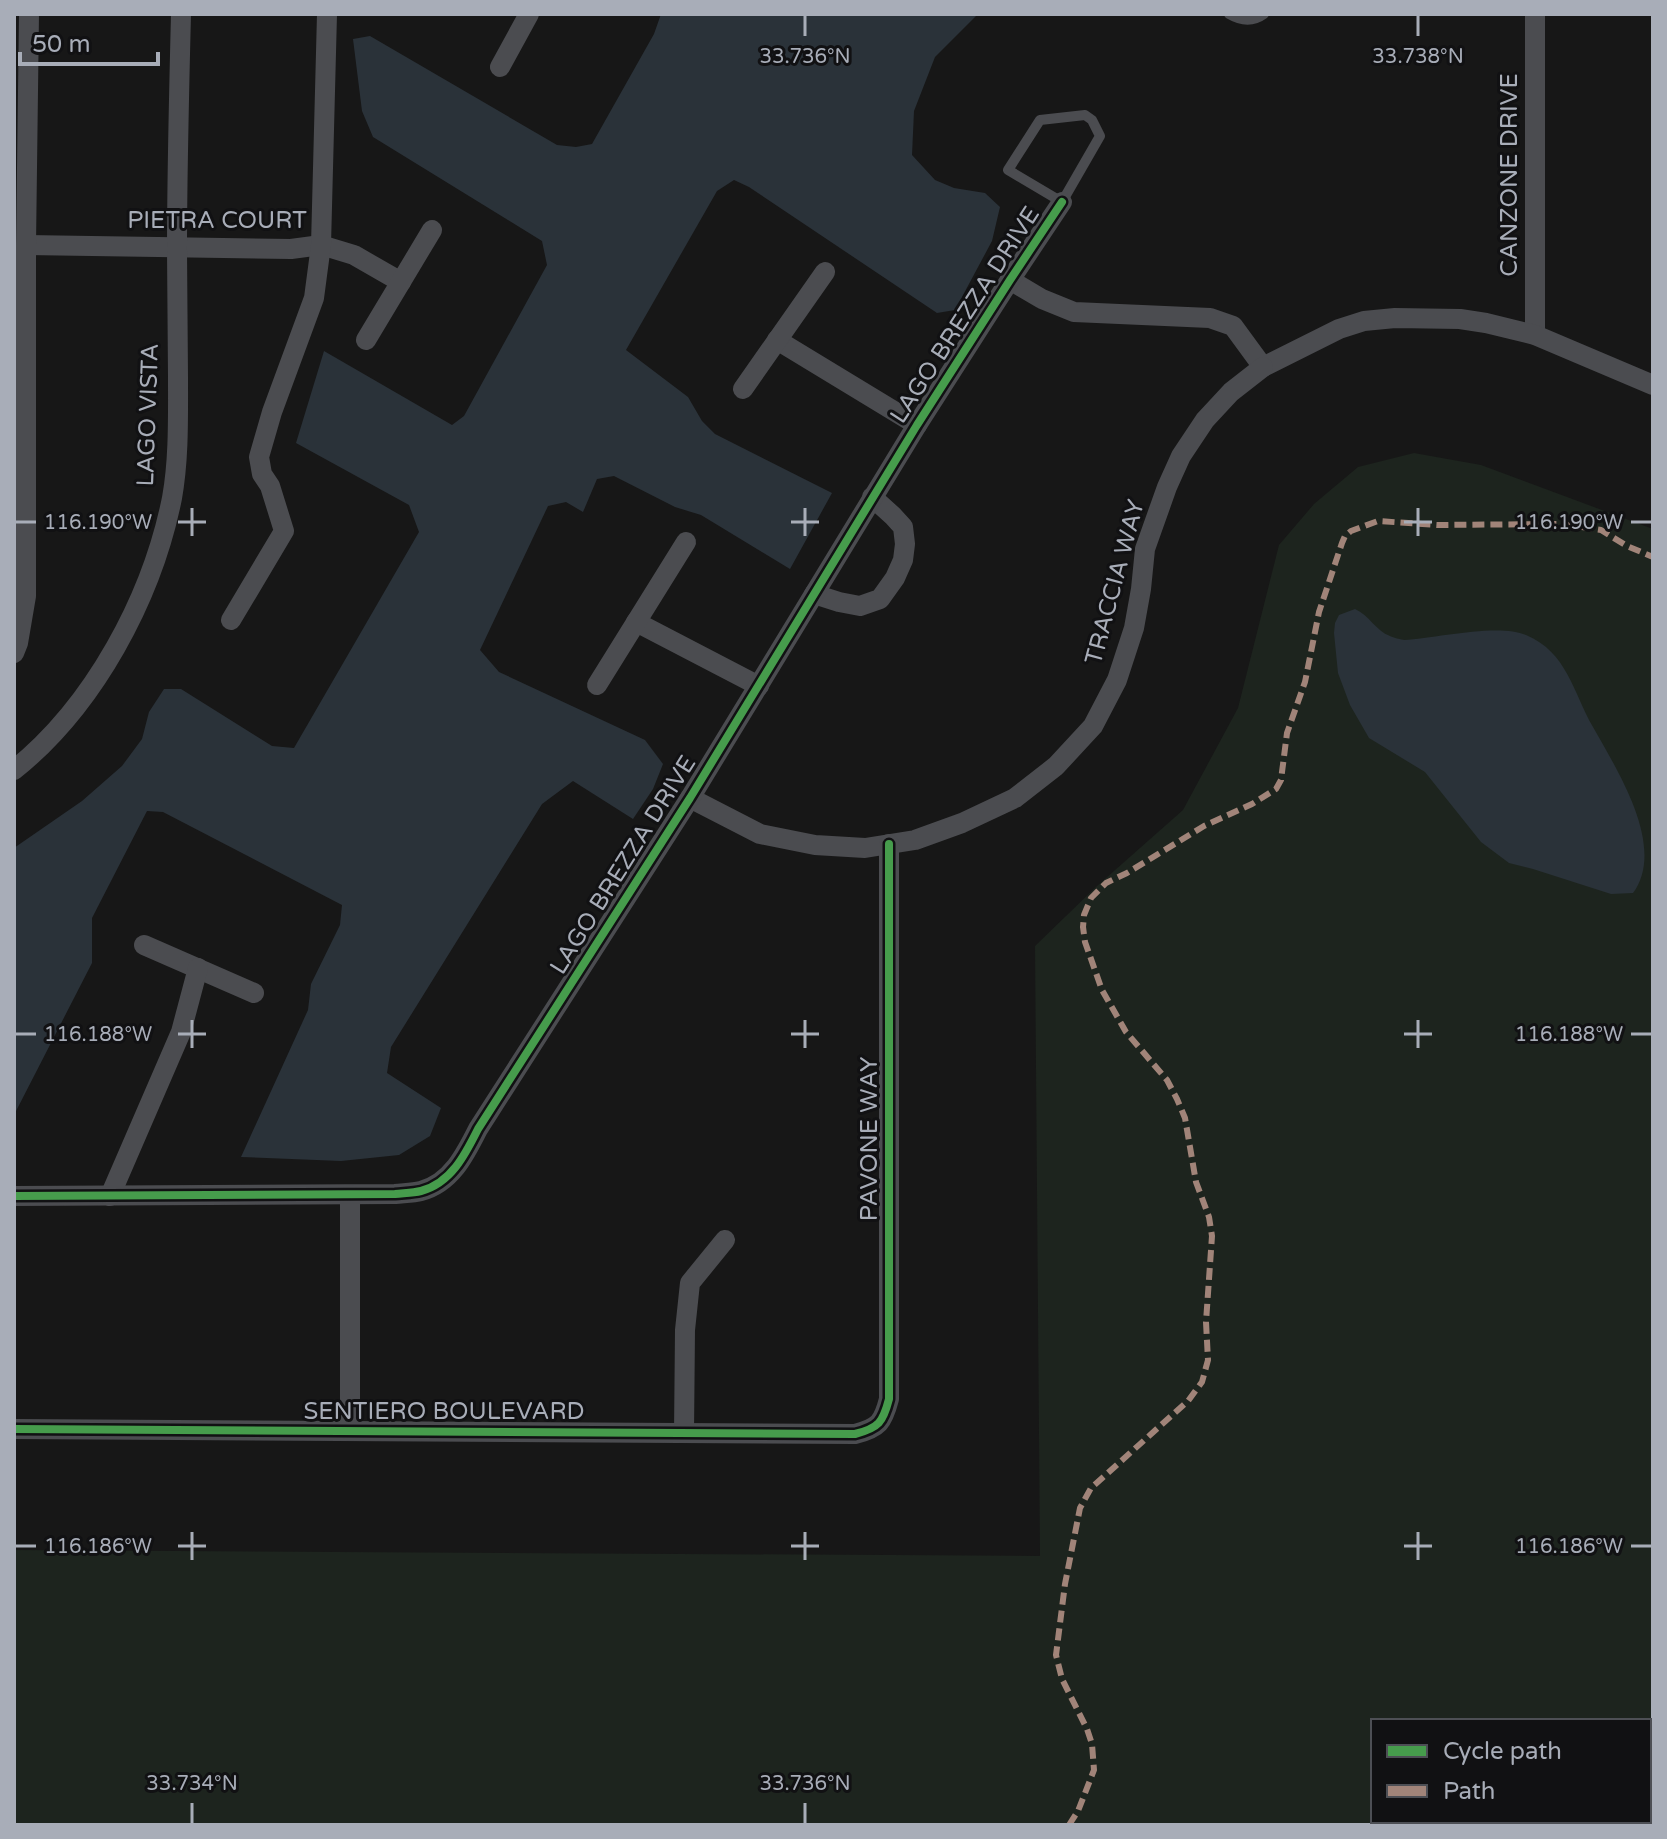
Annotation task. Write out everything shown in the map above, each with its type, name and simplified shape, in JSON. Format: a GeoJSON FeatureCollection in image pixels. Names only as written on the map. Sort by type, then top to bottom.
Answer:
{"type":"FeatureCollection","features":[{"type":"Feature","properties":{"kind":"street"},"geometry":{"type":"LineString","coordinates":[[14,653],[26,596],[20,526],[29,14]]}},
{"type":"Feature","properties":{"kind":"street","name":"LAGO VISTA"},"geometry":{"type":"LineString","coordinates":[[14,770],[38,751],[91,686],[129,624],[155,562],[172,496],[178,426],[181,14]]}},
{"type":"Feature","properties":{"kind":"street"},"geometry":{"type":"LineString","coordinates":[[231,620],[284,531],[270,486],[262,474],[259,457],[272,412],[314,298],[321,245],[327,14]]}},
{"type":"Feature","properties":{"kind":"street"},"geometry":{"type":"LineString","coordinates":[[500,67],[529,14]]}},
{"type":"Feature","properties":{"kind":"street","name":"CANZONE DRIVE"},"geometry":{"type":"LineString","coordinates":[[1535,14],[1535,335]]}},
{"type":"Feature","properties":{"kind":"street","name":"LAGO BREZZA DRIVE"},"geometry":{"type":"LineString","coordinates":[[14,1196],[395,1194],[422,1191],[441,1182],[461,1161],[478,1129],[690,798],[917,425],[1062,202]]}},
{"type":"Feature","properties":{"kind":"street"},"geometry":{"type":"LineString","coordinates":[[366,340],[432,230]]}},
{"type":"Feature","properties":{"kind":"street","name":"PIETRA COURT"},"geometry":{"type":"LineString","coordinates":[[26,245],[291,249],[321,245],[354,255],[401,282]]}},
{"type":"Feature","properties":{"kind":"street"},"geometry":{"type":"LineString","coordinates":[[743,389],[825,272]]}},
{"type":"Feature","properties":{"kind":"street"},"geometry":{"type":"LineString","coordinates":[[1010,280],[1042,299],[1074,312],[1210,318],[1222,322],[1233,326],[1263,367]]}},
{"type":"Feature","properties":{"kind":"street","name":"TRACCIA WAY"},"geometry":{"type":"LineString","coordinates":[[690,798],[760,834],[815,845],[865,848],[915,840],[962,823],[1015,798],[1056,766],[1093,726],[1117,680],[1134,628],[1145,549],[1181,456],[1205,420],[1231,392],[1263,367],[1339,329],[1364,321],[1395,318],[1460,319],[1486,323],[1535,335],[1653,385]]}},
{"type":"Feature","properties":{"kind":"street"},"geometry":{"type":"LineString","coordinates":[[777,340],[917,425]]}},
{"type":"Feature","properties":{"kind":"street"},"geometry":{"type":"LineString","coordinates":[[814,594],[860,606],[880,599],[895,578],[903,560],[903,527],[872,497]]}},
{"type":"Feature","properties":{"kind":"street"},"geometry":{"type":"LineString","coordinates":[[597,685],[686,542]]}},
{"type":"Feature","properties":{"kind":"street"},"geometry":{"type":"LineString","coordinates":[[636,622],[759,686]]}},
{"type":"Feature","properties":{"kind":"street","name":"PAVONE WAY"},"geometry":{"type":"LineString","coordinates":[[873,1430],[884,1417],[889,1399],[889,844]]}},
{"type":"Feature","properties":{"kind":"street"},"geometry":{"type":"LineString","coordinates":[[144,945],[254,993]]}},
{"type":"Feature","properties":{"kind":"street"},"geometry":{"type":"LineString","coordinates":[[110,1196],[181,1032],[198,968]]}},
{"type":"Feature","properties":{"kind":"street"},"geometry":{"type":"LineString","coordinates":[[350,1195],[350,1431]]}},
{"type":"Feature","properties":{"kind":"street"},"geometry":{"type":"LineString","coordinates":[[684,1433],[685,1330],[690,1283],[725,1240]]}},
{"type":"Feature","properties":{"kind":"street","name":"SENTIERO BOULEVARD"},"geometry":{"type":"LineString","coordinates":[[14,1429],[855,1434],[873,1430]]}},
{"type":"Feature","properties":{"kind":"lane"},"geometry":{"type":"LineString","coordinates":[[1229,14],[1248,20],[1264,14]]}},
{"type":"Feature","properties":{"kind":"lane"},"geometry":{"type":"LineString","coordinates":[[1085,115],[1092,120],[1100,136],[1062,202],[1008,170],[1040,120],[1085,115]]}},
{"type":"Feature","properties":{"kind":"shaded area"},"geometry":{"type":"Polygon","coordinates":[[[661,14],[978,14],[935,57],[914,111],[912,155],[935,180],[954,188],[985,193],[1000,207],[992,241],[955,310],[937,313],[749,187],[734,180],[717,191],[626,350],[688,397],[702,421],[715,434],[832,493],[790,569],[701,515],[675,507],[614,476],[597,479],[583,512],[566,502],[548,506],[480,650],[499,672],[645,740],[663,764],[653,789],[633,819],[573,781],[542,804],[391,1047],[387,1073],[441,1108],[430,1136],[399,1155],[341,1161],[241,1157],[308,1010],[311,984],[340,925],[342,905],[163,812],[147,811],[92,918],[92,963],[14,1115],[14,848],[82,801],[122,766],[142,739],[149,712],[164,689],[181,689],[272,746],[294,748],[419,532],[409,505],[296,443],[324,351],[452,425],[464,416],[547,265],[542,241],[373,137],[362,111],[353,39],[370,36],[557,145],[576,147],[592,144],[654,34],[661,14]]]}},
{"type":"Feature","properties":{"kind":"shaded area"},"geometry":{"type":"Polygon","coordinates":[[[1414,453],[1481,465],[1653,529],[1653,1825],[14,1825],[14,1550],[1040,1556],[1035,946],[1183,810],[1238,708],[1279,545],[1314,504],[1358,467],[1414,453]]]}},
{"type":"Feature","properties":{"kind":"shaded area"},"geometry":{"type":"Polygon","coordinates":[[[1355,609],[1385,634],[1403,640],[1500,630],[1526,635],[1551,652],[1567,674],[1635,809],[1644,854],[1642,874],[1633,893],[1611,894],[1509,863],[1481,842],[1425,772],[1369,738],[1350,705],[1338,673],[1335,623],[1339,615],[1355,609]]]}},
{"type":"Feature","properties":{"kind":"marked path"},"geometry":{"type":"LineString","coordinates":[[1069,1825],[1078,1811],[1094,1770],[1092,1744],[1062,1679],[1056,1655],[1065,1584],[1080,1508],[1091,1488],[1188,1401],[1202,1382],[1208,1360],[1206,1322],[1212,1236],[1209,1217],[1196,1182],[1185,1118],[1177,1099],[1167,1080],[1126,1032],[1102,990],[1085,942],[1083,927],[1091,898],[1106,883],[1204,826],[1276,789],[1281,780],[1287,733],[1305,682],[1319,612],[1342,543],[1351,531],[1378,521],[1437,525],[1562,524],[1601,530],[1653,557]]}},
{"type":"Feature","properties":{"kind":"cycle path"},"geometry":{"type":"LineString","coordinates":[[14,1196],[395,1194],[421,1191],[449,1175],[690,798],[917,425],[1062,202]]}},
{"type":"Feature","properties":{"kind":"cycle path"},"geometry":{"type":"LineString","coordinates":[[14,1429],[855,1434],[875,1426],[882,1419],[889,1399],[889,844]]}}]}
